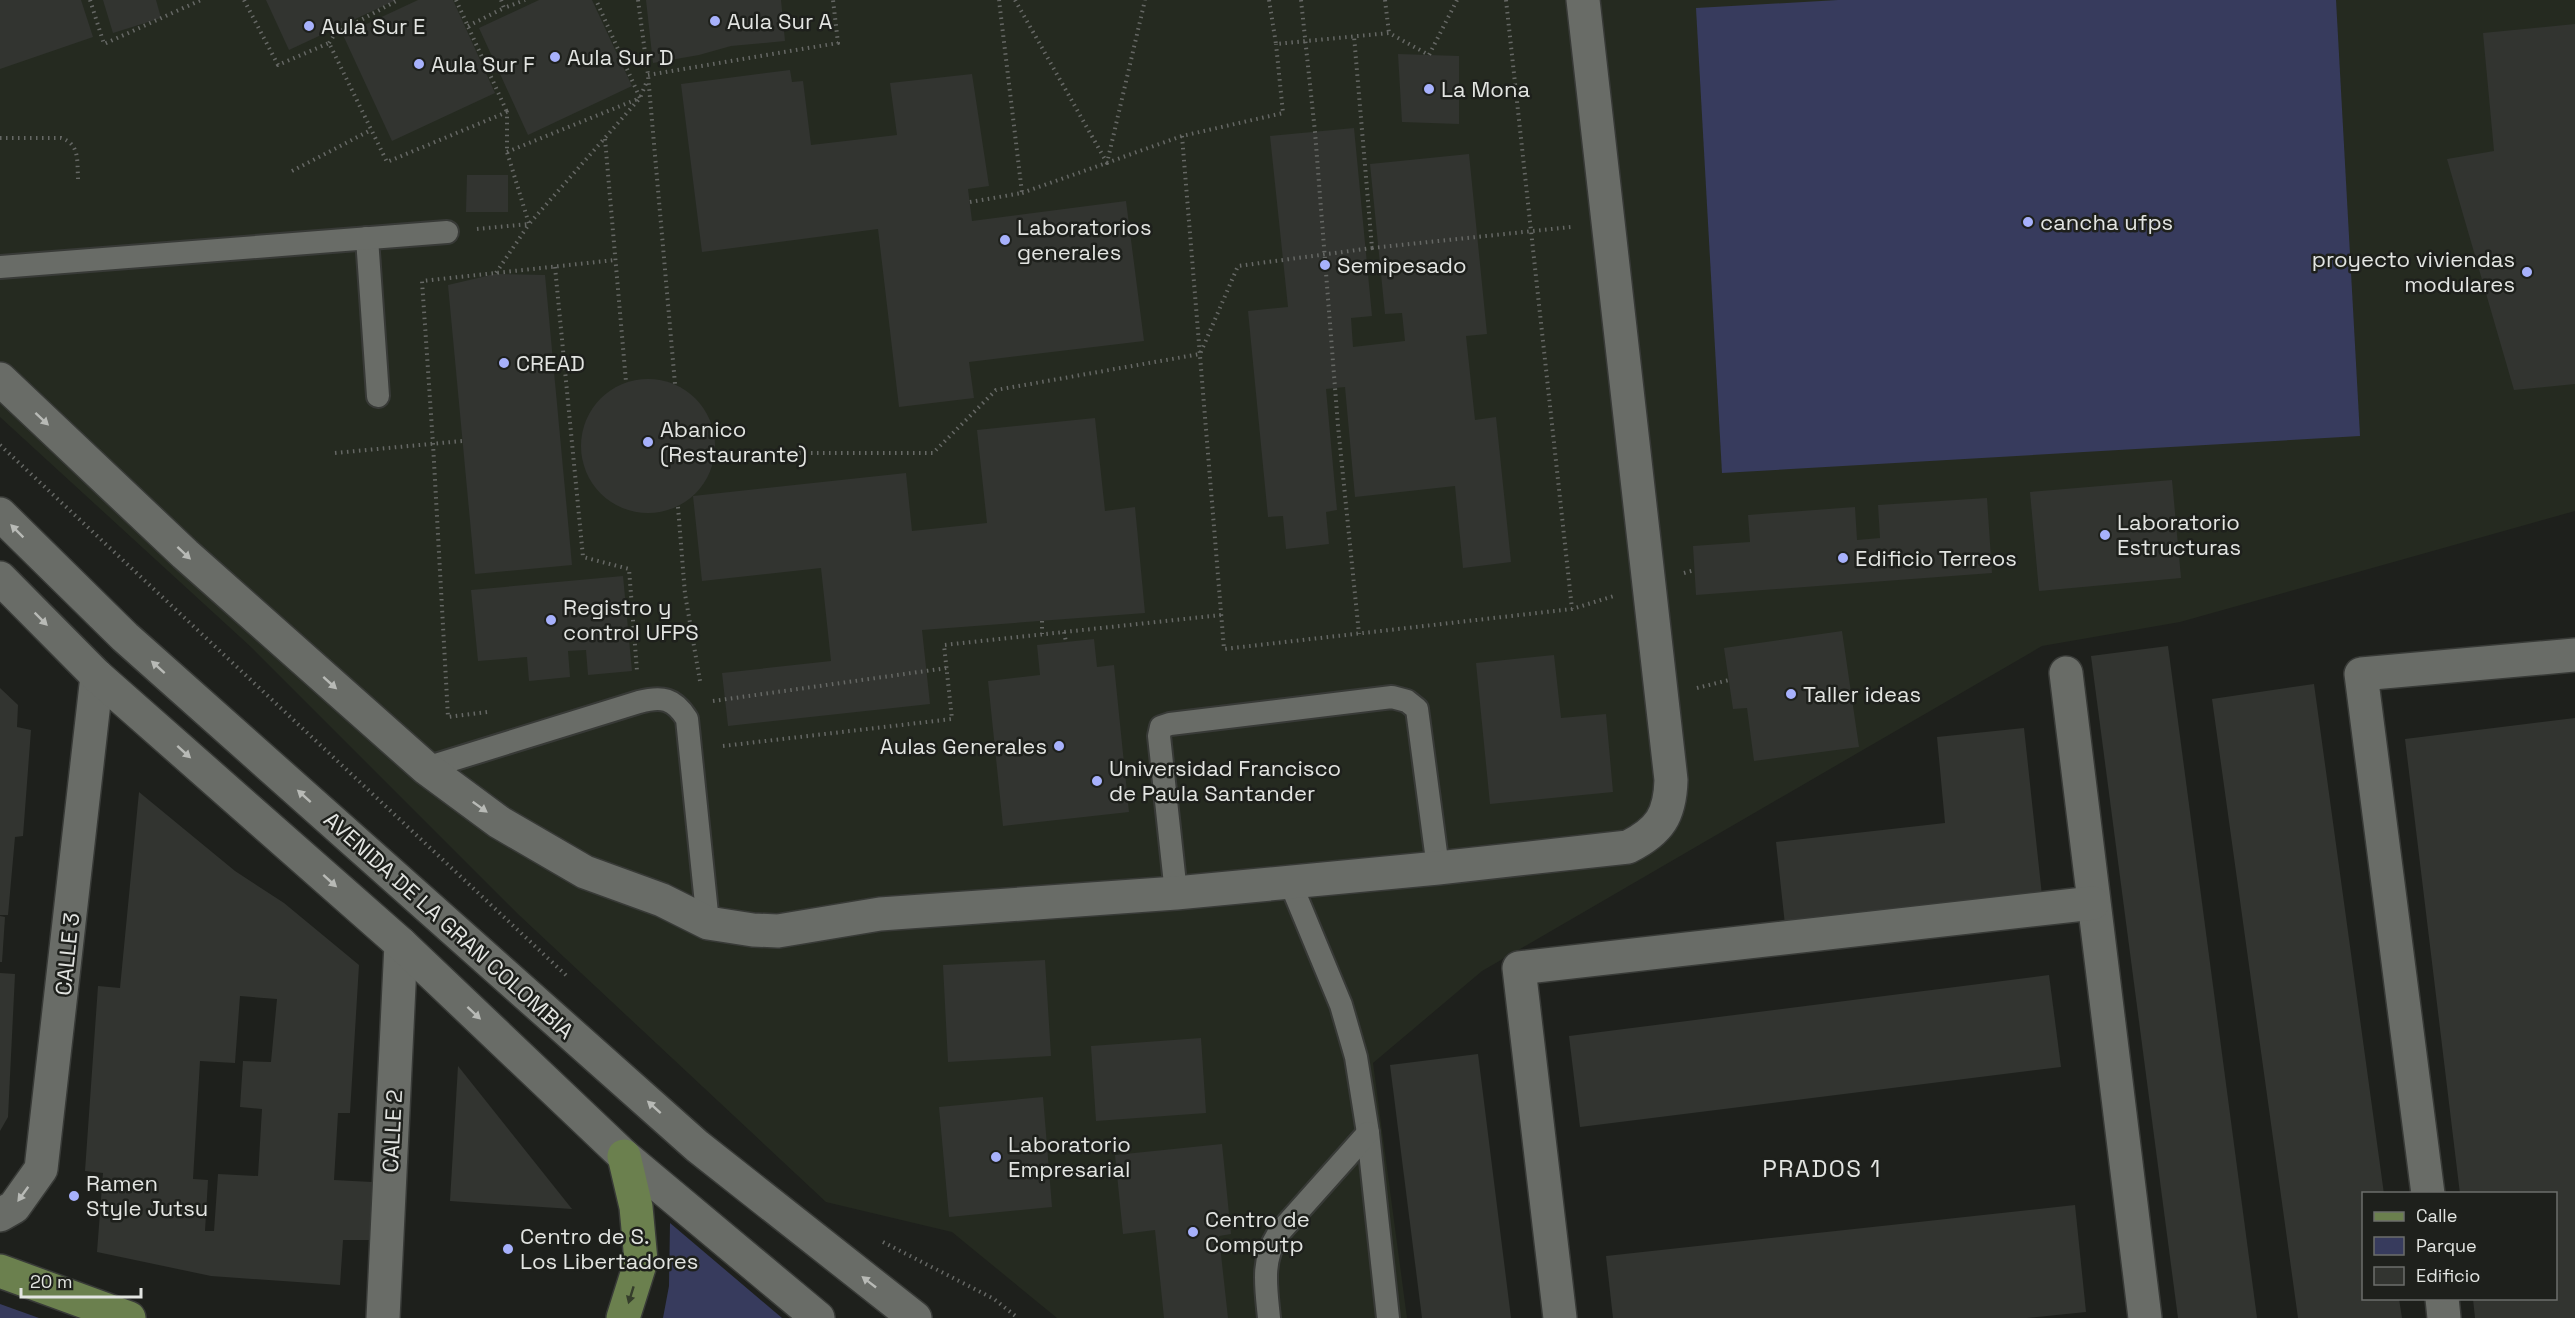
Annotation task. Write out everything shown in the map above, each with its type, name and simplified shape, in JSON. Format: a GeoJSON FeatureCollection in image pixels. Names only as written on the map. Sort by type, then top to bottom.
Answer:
{"type":"FeatureCollection","features":[{"type":"Feature","properties":{"kind":"main road"},"geometry":{"type":"LineString","coordinates":[[623,1318],[641,1261],[636,1207],[624,1156]]}},
{"type":"Feature","properties":{"kind":"main road"},"geometry":{"type":"LineString","coordinates":[[0,1271],[129,1318]]}},
{"type":"Feature","properties":{"kind":"street"},"geometry":{"type":"LineString","coordinates":[[0,379],[185,554],[426,768],[499,822],[585,872],[662,900],[708,923],[753,930],[778,931],[880,914],[1176,893],[1628,847],[1644,839],[1657,828],[1665,815],[1670,799],[1670,769],[1583,0]]}},
{"type":"Feature","properties":{"kind":"street","name":"AVENIDA DE LA GRAN COLOMBIA"},"geometry":{"type":"LineString","coordinates":[[0,514],[125,638],[697,1146],[915,1318]]}},
{"type":"Feature","properties":{"kind":"street","name":"AVENIDA DE LA GRAN COLOMBIA"},"geometry":{"type":"LineString","coordinates":[[0,578],[97,676],[401,944],[624,1156],[818,1318]]}},
{"type":"Feature","properties":{"kind":"street"},"geometry":{"type":"LineString","coordinates":[[2428,1192],[2361,674],[2575,655]]}},
{"type":"Feature","properties":{"kind":"street"},"geometry":{"type":"LineString","coordinates":[[2066,673],[2145,1318]]}},
{"type":"Feature","properties":{"kind":"street","name":"CALLE 3"},"geometry":{"type":"LineString","coordinates":[[0,1215],[14,1207],[42,1168],[97,676]]}},
{"type":"Feature","properties":{"kind":"street"},"geometry":{"type":"LineString","coordinates":[[1560,1318],[1519,968],[2093,903]]}},
{"type":"Feature","properties":{"kind":"street","name":"CALLE 2"},"geometry":{"type":"LineString","coordinates":[[383,1318],[401,944]]}},
{"type":"Feature","properties":{"kind":"street"},"geometry":{"type":"LineString","coordinates":[[2442,1300],[2444,1318]]}},
{"type":"Feature","properties":{"kind":"lane"},"geometry":{"type":"LineString","coordinates":[[0,267],[447,232]]}},
{"type":"Feature","properties":{"kind":"lane"},"geometry":{"type":"LineString","coordinates":[[368,238],[378,396]]}},
{"type":"Feature","properties":{"kind":"lane"},"geometry":{"type":"LineString","coordinates":[[1176,893],[1159,736],[1161,727],[1170,724],[1392,697],[1407,701],[1417,709],[1438,868]]}},
{"type":"Feature","properties":{"kind":"lane"},"geometry":{"type":"LineString","coordinates":[[426,768],[646,700],[654,698],[670,701],[687,719],[708,923]]}},
{"type":"Feature","properties":{"kind":"lane"},"geometry":{"type":"LineString","coordinates":[[1290,882],[1341,1005],[1356,1057],[1368,1132],[1388,1318]]}},
{"type":"Feature","properties":{"kind":"lane"},"geometry":{"type":"LineString","coordinates":[[1269,1318],[1265,1281],[1270,1247],[1278,1234],[1368,1132]]}},
{"type":"Feature","properties":{"kind":"path"},"geometry":{"type":"LineString","coordinates":[[90,0],[104,44],[201,0]]}},
{"type":"Feature","properties":{"kind":"path"},"geometry":{"type":"LineString","coordinates":[[244,0],[278,65],[329,44],[335,34],[398,0]]}},
{"type":"Feature","properties":{"kind":"path"},"geometry":{"type":"LineString","coordinates":[[456,0],[507,112],[507,152],[529,224]]}},
{"type":"Feature","properties":{"kind":"path"},"geometry":{"type":"LineString","coordinates":[[501,0],[504,8]]}},
{"type":"Feature","properties":{"kind":"path"},"geometry":{"type":"LineString","coordinates":[[468,27],[525,0]]}},
{"type":"Feature","properties":{"kind":"path"},"geometry":{"type":"LineString","coordinates":[[596,0],[640,98]]}},
{"type":"Feature","properties":{"kind":"path"},"geometry":{"type":"LineString","coordinates":[[638,0],[648,75],[675,384]]}},
{"type":"Feature","properties":{"kind":"path"},"geometry":{"type":"LineString","coordinates":[[648,75],[838,43],[833,0]]}},
{"type":"Feature","properties":{"kind":"path"},"geometry":{"type":"LineString","coordinates":[[999,0],[1022,193]]}},
{"type":"Feature","properties":{"kind":"path"},"geometry":{"type":"LineString","coordinates":[[1015,0],[1107,163]]}},
{"type":"Feature","properties":{"kind":"path"},"geometry":{"type":"LineString","coordinates":[[1107,163],[1145,0]]}},
{"type":"Feature","properties":{"kind":"path"},"geometry":{"type":"LineString","coordinates":[[970,202],[1022,193],[1182,136],[1283,113],[1269,0]]}},
{"type":"Feature","properties":{"kind":"path"},"geometry":{"type":"LineString","coordinates":[[1302,0],[1326,255],[1338,426],[1359,634]]}},
{"type":"Feature","properties":{"kind":"path"},"geometry":{"type":"LineString","coordinates":[[1385,0],[1389,33]]}},
{"type":"Feature","properties":{"kind":"path"},"geometry":{"type":"LineString","coordinates":[[1276,44],[1389,33],[1429,55],[1457,0]]}},
{"type":"Feature","properties":{"kind":"path"},"geometry":{"type":"LineString","coordinates":[[1182,136],[1224,649],[1572,609],[1506,0]]}},
{"type":"Feature","properties":{"kind":"path"},"geometry":{"type":"LineString","coordinates":[[1354,36],[1372,248]]}},
{"type":"Feature","properties":{"kind":"path"},"geometry":{"type":"LineString","coordinates":[[329,44],[387,162],[507,112]]}},
{"type":"Feature","properties":{"kind":"path"},"geometry":{"type":"LineString","coordinates":[[495,274],[529,224],[640,98],[646,88],[648,75]]}},
{"type":"Feature","properties":{"kind":"path"},"geometry":{"type":"LineString","coordinates":[[507,152],[640,98]]}},
{"type":"Feature","properties":{"kind":"path"},"geometry":{"type":"LineString","coordinates":[[292,171],[371,130]]}},
{"type":"Feature","properties":{"kind":"path"},"geometry":{"type":"LineString","coordinates":[[0,138],[61,138],[69,141],[75,147],[77,155],[78,179]]}},
{"type":"Feature","properties":{"kind":"path"},"geometry":{"type":"LineString","coordinates":[[604,138],[626,382]]}},
{"type":"Feature","properties":{"kind":"path"},"geometry":{"type":"LineString","coordinates":[[447,232],[529,224]]}},
{"type":"Feature","properties":{"kind":"path"},"geometry":{"type":"LineString","coordinates":[[1200,354],[1238,266],[1372,248],[1531,232]]}},
{"type":"Feature","properties":{"kind":"path"},"geometry":{"type":"LineString","coordinates":[[493,712],[448,717],[422,281],[615,260]]}},
{"type":"Feature","properties":{"kind":"path"},"geometry":{"type":"LineString","coordinates":[[555,267],[583,557],[629,569],[638,682]]}},
{"type":"Feature","properties":{"kind":"path"},"geometry":{"type":"LineString","coordinates":[[715,453],[933,453],[996,390],[1200,354]]}},
{"type":"Feature","properties":{"kind":"path"},"geometry":{"type":"LineString","coordinates":[[335,453],[462,441]]}},
{"type":"Feature","properties":{"kind":"path"},"geometry":{"type":"LineString","coordinates":[[0,445],[576,985]]}},
{"type":"Feature","properties":{"kind":"path"},"geometry":{"type":"LineString","coordinates":[[678,507],[685,594],[701,691]]}},
{"type":"Feature","properties":{"kind":"path"},"geometry":{"type":"LineString","coordinates":[[721,746],[952,719],[944,645],[1221,615]]}},
{"type":"Feature","properties":{"kind":"path"},"geometry":{"type":"LineString","coordinates":[[1042,621],[1042,634]]}},
{"type":"Feature","properties":{"kind":"path"},"geometry":{"type":"LineString","coordinates":[[1064,632],[1066,642]]}},
{"type":"Feature","properties":{"kind":"path"},"geometry":{"type":"LineString","coordinates":[[725,699],[947,668]]}},
{"type":"Feature","properties":{"kind":"path"},"geometry":{"type":"LineString","coordinates":[[1688,691],[1729,680]]}},
{"type":"Feature","properties":{"kind":"path"},"geometry":{"type":"LineString","coordinates":[[873,1237],[994,1299],[1018,1318]]}},
{"type":"Feature","properties":{"kind":"shaded area","name":"Universidad Francisco de Paula Santander"},"geometry":{"type":"Polygon","coordinates":[[[0,0],[2575,0],[2575,511],[2180,622],[2042,646],[1482,971],[1373,1063],[1407,1318],[1057,1318],[952,1232],[826,1202],[519,915],[251,647],[0,417],[0,0]]]}},
{"type":"Feature","properties":{"kind":"green space","name":"cancha ufps"},"geometry":{"type":"Polygon","coordinates":[[[1838,0],[2336,0],[2360,436],[1722,473],[1696,8],[1838,0]]]}},
{"type":"Feature","properties":{"kind":"green space"},"geometry":{"type":"Polygon","coordinates":[[[670,1223],[782,1318],[663,1318],[669,1286],[670,1223]]]}},
{"type":"Feature","properties":{"kind":"green space"},"geometry":{"type":"Polygon","coordinates":[[[0,1304],[39,1318],[0,1318],[0,1304]]]}},
{"type":"Feature","properties":{"kind":"building"},"geometry":{"type":"Polygon","coordinates":[[[0,0],[81,0],[93,37],[0,69],[0,0]]]}},
{"type":"Feature","properties":{"kind":"building"},"geometry":{"type":"Polygon","coordinates":[[[103,0],[156,0],[161,18],[113,33],[103,0]]]}},
{"type":"Feature","properties":{"kind":"building","name":"Aula Sur E"},"geometry":{"type":"Polygon","coordinates":[[[266,0],[396,0],[289,50],[266,0]]]}},
{"type":"Feature","properties":{"kind":"building","name":"Aula Sur F"},"geometry":{"type":"Polygon","coordinates":[[[418,0],[453,0],[495,93],[392,141],[343,35],[418,0]]]}},
{"type":"Feature","properties":{"kind":"building","name":"Aula Sur D"},"geometry":{"type":"Polygon","coordinates":[[[539,0],[592,0],[632,86],[528,135],[479,28],[539,0]]]}},
{"type":"Feature","properties":{"kind":"building","name":"Aula Sur A"},"geometry":{"type":"Polygon","coordinates":[[[646,0],[781,0],[785,41],[731,46],[699,55],[653,63],[646,0]]]}},
{"type":"Feature","properties":{"kind":"building","name":"proyecto viviendas modulares"},"geometry":{"type":"Polygon","coordinates":[[[2575,24],[2575,384],[2514,390],[2447,159],[2494,151],[2483,33],[2575,24]]]}},
{"type":"Feature","properties":{"kind":"building","name":"La Mona"},"geometry":{"type":"Polygon","coordinates":[[[1398,54],[1459,56],[1459,124],[1402,122],[1398,54]]]}},
{"type":"Feature","properties":{"kind":"building","name":"Laboratorios generales"},"geometry":{"type":"Polygon","coordinates":[[[790,70],[792,82],[803,81],[811,145],[897,135],[890,83],[972,74],[989,186],[968,189],[972,221],[1126,201],[1144,341],[969,362],[974,398],[899,407],[878,229],[702,252],[681,84],[790,70]]]}},
{"type":"Feature","properties":{"kind":"building"},"geometry":{"type":"Polygon","coordinates":[[[1354,128],[1372,316],[1351,318],[1353,347],[1405,341],[1402,313],[1385,314],[1370,164],[1469,154],[1487,334],[1466,336],[1475,420],[1496,417],[1511,562],[1463,568],[1455,486],[1355,497],[1345,387],[1326,389],[1337,510],[1326,512],[1329,544],[1286,549],[1283,516],[1268,517],[1248,311],[1288,307],[1270,136],[1354,128]]]}},
{"type":"Feature","properties":{"kind":"building"},"geometry":{"type":"Polygon","coordinates":[[[467,175],[508,175],[508,212],[466,212],[467,175]]]}},
{"type":"Feature","properties":{"kind":"building","name":"CREAD"},"geometry":{"type":"Polygon","coordinates":[[[495,274],[545,275],[572,565],[475,574],[448,285],[495,274]]]}},
{"type":"Feature","properties":{"kind":"building","name":"Abanico (Restaurante)"},"geometry":{"type":"Polygon","coordinates":[[[648,379],[674,384],[695,399],[710,420],[715,446],[710,472],[695,493],[674,508],[648,513],[622,508],[601,493],[586,472],[581,446],[586,420],[601,399],[622,384],[648,379]]]}},
{"type":"Feature","properties":{"kind":"building"},"geometry":{"type":"Polygon","coordinates":[[[1095,418],[1105,511],[1135,507],[1145,613],[922,630],[930,704],[728,726],[722,673],[831,661],[821,568],[702,581],[693,496],[906,473],[912,531],[987,523],[977,430],[1095,418]]]}},
{"type":"Feature","properties":{"kind":"building","name":"Laboratorio Estructuras"},"geometry":{"type":"Polygon","coordinates":[[[2172,480],[2181,578],[2039,591],[2030,492],[2172,480]]]}},
{"type":"Feature","properties":{"kind":"building","name":"Edificio Terreos"},"geometry":{"type":"Polygon","coordinates":[[[1987,498],[1992,573],[1696,595],[1693,546],[1750,542],[1748,515],[1855,507],[1857,540],[1880,538],[1878,505],[1987,498]]]}},
{"type":"Feature","properties":{"kind":"building","name":"Registro y control UFPS"},"geometry":{"type":"Polygon","coordinates":[[[623,576],[632,671],[588,675],[586,650],[568,651],[570,677],[529,681],[527,657],[478,661],[471,590],[623,576]]]}},
{"type":"Feature","properties":{"kind":"building","name":"Taller ideas"},"geometry":{"type":"Polygon","coordinates":[[[1842,631],[1859,747],[1754,761],[1747,708],[1733,709],[1724,648],[1842,631]]]}},
{"type":"Feature","properties":{"kind":"building","name":"Aulas Generales"},"geometry":{"type":"Polygon","coordinates":[[[1094,639],[1097,667],[1114,665],[1129,812],[1003,826],[988,681],[1040,675],[1037,645],[1094,639]]]}},
{"type":"Feature","properties":{"kind":"building"},"geometry":{"type":"Polygon","coordinates":[[[2168,646],[2257,1318],[2178,1318],[2091,656],[2168,646]]]}},
{"type":"Feature","properties":{"kind":"building"},"geometry":{"type":"Polygon","coordinates":[[[1554,655],[1561,718],[1606,714],[1613,792],[1490,804],[1476,663],[1554,655]]]}},
{"type":"Feature","properties":{"kind":"building"},"geometry":{"type":"Polygon","coordinates":[[[2314,684],[2384,1192],[2362,1192],[2362,1300],[2399,1300],[2402,1318],[2298,1318],[2212,699],[2314,684]]]}},
{"type":"Feature","properties":{"kind":"building"},"geometry":{"type":"Polygon","coordinates":[[[0,688],[18,705],[17,727],[31,730],[23,836],[15,837],[8,915],[0,915],[0,688]]]}},
{"type":"Feature","properties":{"kind":"building"},"geometry":{"type":"Polygon","coordinates":[[[2575,718],[2575,1318],[2475,1318],[2473,1300],[2557,1300],[2557,1192],[2460,1192],[2405,739],[2575,718]]]}},
{"type":"Feature","properties":{"kind":"building"},"geometry":{"type":"Polygon","coordinates":[[[2024,728],[2043,905],[1786,934],[1776,842],[1945,823],[1937,737],[2024,728]]]}},
{"type":"Feature","properties":{"kind":"building"},"geometry":{"type":"Polygon","coordinates":[[[139,792],[235,871],[284,903],[359,965],[350,1113],[338,1113],[334,1180],[372,1182],[370,1240],[343,1240],[340,1285],[211,1276],[97,1252],[103,1173],[85,1171],[98,986],[120,988],[139,792]],[[240,996],[235,1063],[200,1061],[193,1179],[208,1180],[205,1231],[214,1231],[218,1174],[258,1176],[262,1109],[240,1107],[243,1061],[271,1062],[277,999],[240,996]]]}},
{"type":"Feature","properties":{"kind":"building"},"geometry":{"type":"Polygon","coordinates":[[[0,916],[5,917],[2,962],[0,962],[0,916]]]}},
{"type":"Feature","properties":{"kind":"building"},"geometry":{"type":"Polygon","coordinates":[[[1045,960],[1051,1056],[948,1062],[943,965],[1045,960]]]}},
{"type":"Feature","properties":{"kind":"building"},"geometry":{"type":"Polygon","coordinates":[[[0,973],[15,974],[8,1117],[0,1131],[0,973]]]}},
{"type":"Feature","properties":{"kind":"building"},"geometry":{"type":"Polygon","coordinates":[[[2049,975],[2061,1067],[1580,1127],[1569,1036],[2049,975]]]}},
{"type":"Feature","properties":{"kind":"building"},"geometry":{"type":"Polygon","coordinates":[[[1201,1038],[1206,1113],[1096,1121],[1091,1046],[1201,1038]]]}},
{"type":"Feature","properties":{"kind":"building"},"geometry":{"type":"Polygon","coordinates":[[[1478,1054],[1511,1318],[1422,1318],[1390,1065],[1478,1054]]]}},
{"type":"Feature","properties":{"kind":"building"},"geometry":{"type":"Polygon","coordinates":[[[458,1066],[572,1209],[450,1201],[458,1066]]]}},
{"type":"Feature","properties":{"kind":"building","name":"Laboratorio Empresarial"},"geometry":{"type":"Polygon","coordinates":[[[1043,1097],[1052,1207],[949,1217],[939,1107],[1043,1097]]]}},
{"type":"Feature","properties":{"kind":"building","name":"Centro de Computp"},"geometry":{"type":"Polygon","coordinates":[[[1222,1144],[1231,1234],[1219,1236],[1228,1318],[1164,1318],[1155,1230],[1123,1234],[1115,1155],[1222,1144]]]}},
{"type":"Feature","properties":{"kind":"building"},"geometry":{"type":"Polygon","coordinates":[[[2075,1205],[2086,1312],[2027,1318],[1613,1318],[1606,1256],[2075,1205]]]}},
{"type":"Feature","properties":{"kind":"place","name":"Aula Sur A"},"geometry":{"type":"Point","coordinates":[715,21]}},
{"type":"Feature","properties":{"kind":"place","name":"Aula Sur E"},"geometry":{"type":"Point","coordinates":[309,26]}},
{"type":"Feature","properties":{"kind":"place","name":"Aula Sur D"},"geometry":{"type":"Point","coordinates":[555,57]}},
{"type":"Feature","properties":{"kind":"place","name":"Aula Sur F"},"geometry":{"type":"Point","coordinates":[419,64]}},
{"type":"Feature","properties":{"kind":"place","name":"La Mona"},"geometry":{"type":"Point","coordinates":[1429,89]}},
{"type":"Feature","properties":{"kind":"place","name":"cancha ufps"},"geometry":{"type":"Point","coordinates":[2028,222]}},
{"type":"Feature","properties":{"kind":"place","name":"Laboratorios generales"},"geometry":{"type":"Point","coordinates":[1005,240]}},
{"type":"Feature","properties":{"kind":"place","name":"Semipesado"},"geometry":{"type":"Point","coordinates":[1325,265]}},
{"type":"Feature","properties":{"kind":"place","name":"proyecto viviendas modulares"},"geometry":{"type":"Point","coordinates":[2527,272]}},
{"type":"Feature","properties":{"kind":"place","name":"CREAD"},"geometry":{"type":"Point","coordinates":[504,363]}},
{"type":"Feature","properties":{"kind":"place","name":"Abanico (Restaurante)"},"geometry":{"type":"Point","coordinates":[648,442]}},
{"type":"Feature","properties":{"kind":"place","name":"Laboratorio Estructuras"},"geometry":{"type":"Point","coordinates":[2105,535]}},
{"type":"Feature","properties":{"kind":"place","name":"Edificio Terreos"},"geometry":{"type":"Point","coordinates":[1843,558]}},
{"type":"Feature","properties":{"kind":"place","name":"Registro y control UFPS"},"geometry":{"type":"Point","coordinates":[551,620]}},
{"type":"Feature","properties":{"kind":"place","name":"Taller ideas"},"geometry":{"type":"Point","coordinates":[1791,694]}},
{"type":"Feature","properties":{"kind":"place","name":"Aulas Generales"},"geometry":{"type":"Point","coordinates":[1059,746]}},
{"type":"Feature","properties":{"kind":"place","name":"Universidad Francisco de Paula Santander"},"geometry":{"type":"Point","coordinates":[1097,781]}},
{"type":"Feature","properties":{"kind":"place","name":"Laboratorio Empresarial"},"geometry":{"type":"Point","coordinates":[996,1157]}},
{"type":"Feature","properties":{"kind":"place","name":"Ramen Style Jutsu"},"geometry":{"type":"Point","coordinates":[74,1196]}},
{"type":"Feature","properties":{"kind":"place","name":"Centro de Computp"},"geometry":{"type":"Point","coordinates":[1193,1232]}},
{"type":"Feature","properties":{"kind":"place","name":"Centro de S. Los Libertadores"},"geometry":{"type":"Point","coordinates":[508,1249]}},
{"type":"Feature","properties":{"kind":"district","name":"PRADOS 1"},"geometry":{"type":"Point","coordinates":[1822,1168]}}]}
